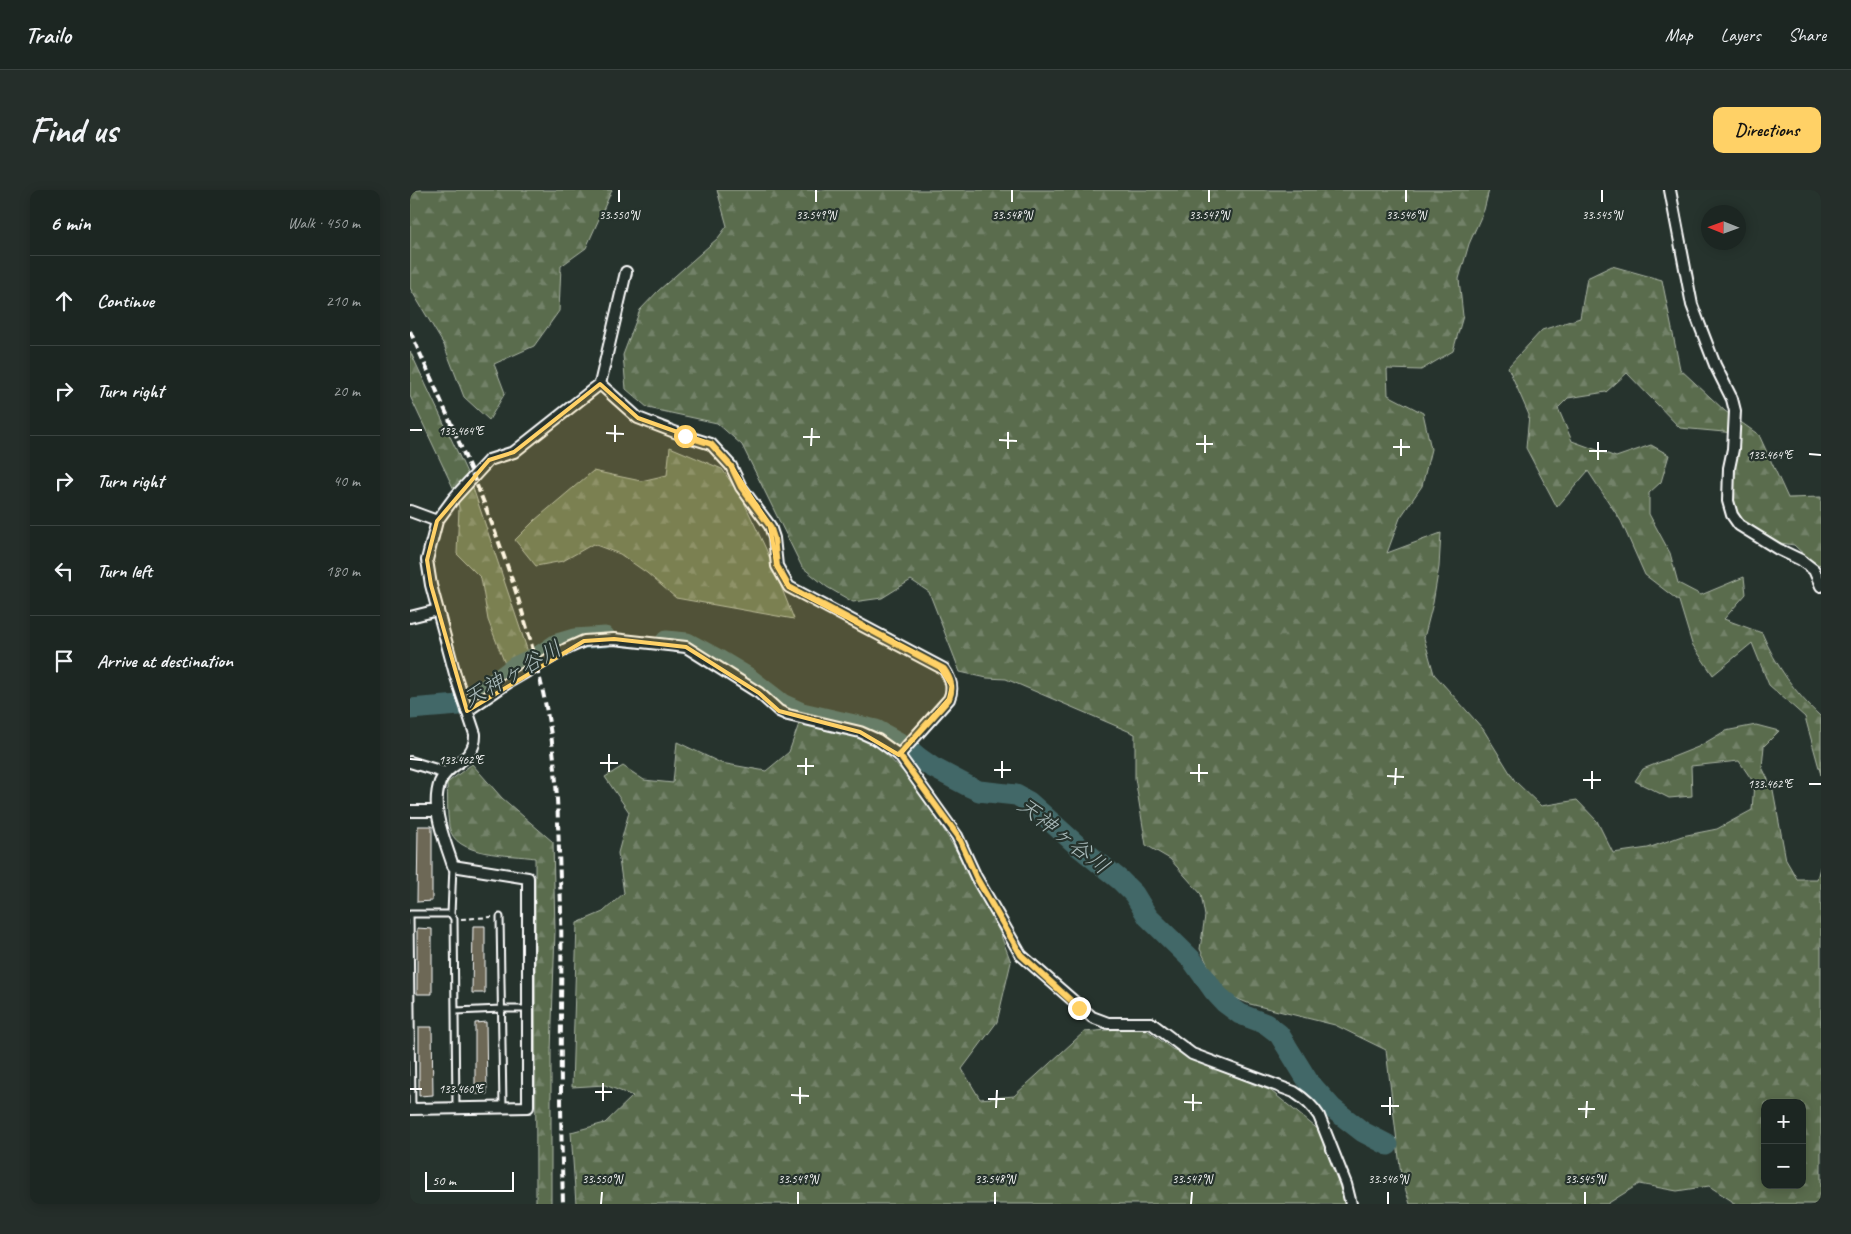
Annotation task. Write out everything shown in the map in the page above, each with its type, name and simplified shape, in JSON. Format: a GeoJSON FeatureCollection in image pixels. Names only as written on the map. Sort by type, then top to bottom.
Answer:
{"type":"FeatureCollection","features":[{"type":"Feature","properties":{"kind":"street"},"geometry":{"type":"LineString","coordinates":[[1670,190],[1692,304],[1715,365],[1732,399],[1735,410],[1733,449],[1729,468],[1728,501],[1732,514],[1739,524],[1778,549],[1801,560],[1814,570],[1821,586]]}},
{"type":"Feature","properties":{"kind":"street"},"geometry":{"type":"LineString","coordinates":[[411,1109],[528,1107],[528,878],[453,866],[437,811],[440,782],[446,773],[467,756],[475,742],[475,734],[455,674],[431,585],[427,560],[437,521],[454,498],[489,460],[514,452],[600,384],[626,272]]}},
{"type":"Feature","properties":{"kind":"street"},"geometry":{"type":"LineString","coordinates":[[600,384],[638,418],[711,444],[731,466],[741,487],[770,526],[774,538],[777,566],[789,587],[944,669],[952,686],[952,694],[904,750]]}},
{"type":"Feature","properties":{"kind":"street"},"geometry":{"type":"LineString","coordinates":[[410,511],[437,521]]}},
{"type":"Feature","properties":{"kind":"street"},"geometry":{"type":"LineString","coordinates":[[410,617],[438,610]]}},
{"type":"Feature","properties":{"kind":"street"},"geometry":{"type":"LineString","coordinates":[[467,710],[566,648],[584,641],[614,639],[686,648],[759,693],[788,716],[860,732],[904,750],[958,836],[976,877],[1021,955],[1092,1017],[1108,1023],[1151,1023],[1192,1054],[1294,1092],[1305,1099],[1314,1106],[1319,1116],[1346,1184],[1350,1204]]}},
{"type":"Feature","properties":{"kind":"street"},"geometry":{"type":"LineString","coordinates":[[410,762],[446,773]]}},
{"type":"Feature","properties":{"kind":"street"},"geometry":{"type":"LineString","coordinates":[[410,811],[437,811]]}},
{"type":"Feature","properties":{"kind":"lane"},"geometry":{"type":"LineString","coordinates":[[453,866],[451,914],[454,919],[456,1109]]}},
{"type":"Feature","properties":{"kind":"lane"},"geometry":{"type":"LineString","coordinates":[[411,1109],[410,914],[451,914]]}},
{"type":"Feature","properties":{"kind":"lane"},"geometry":{"type":"LineString","coordinates":[[500,917],[503,1108]]}},
{"type":"Feature","properties":{"kind":"lane"},"geometry":{"type":"LineString","coordinates":[[456,1011],[501,1008],[528,1009]]}},
{"type":"Feature","properties":{"kind":"highlighted area"},"geometry":{"type":"Polygon","coordinates":[[[600,384],[638,418],[711,444],[731,466],[770,526],[777,566],[789,587],[938,665],[952,686],[949,699],[899,755],[860,732],[779,711],[759,693],[686,647],[614,639],[584,641],[467,711],[431,585],[427,560],[437,521],[489,460],[514,452],[600,384]]]}},
{"type":"Feature","properties":{"kind":"green space"},"geometry":{"type":"Polygon","coordinates":[[[410,190],[612,190],[586,248],[561,266],[559,311],[534,346],[494,364],[505,393],[489,420],[464,397],[444,345],[410,288],[410,190]]]}},
{"type":"Feature","properties":{"kind":"green space"},"geometry":{"type":"Polygon","coordinates":[[[717,190],[1489,190],[1484,210],[1469,244],[1459,279],[1463,316],[1453,351],[1421,370],[1387,369],[1388,395],[1423,413],[1431,449],[1422,486],[1400,518],[1387,553],[1441,533],[1439,567],[1433,603],[1424,638],[1434,674],[1483,729],[1515,781],[1541,806],[1577,800],[1597,821],[1613,853],[1648,848],[1682,836],[1717,829],[1752,810],[1754,783],[1739,761],[1691,766],[1692,796],[1669,798],[1635,781],[1643,769],[1698,747],[1725,731],[1756,725],[1779,731],[1764,746],[1762,767],[1773,790],[1786,860],[1797,879],[1817,879],[1821,864],[1821,1204],[1733,1204],[1732,1201],[1709,1186],[1677,1191],[1639,1184],[1607,1204],[1410,1204],[1401,1175],[1386,1050],[1335,1025],[1250,1004],[1221,992],[1200,949],[1205,916],[1201,894],[1170,859],[1146,845],[1135,778],[1135,734],[1006,679],[987,678],[960,672],[929,592],[911,580],[882,598],[853,602],[827,587],[802,567],[742,445],[717,423],[648,408],[626,389],[623,355],[640,310],[658,291],[718,238],[727,226],[717,190]]]}},
{"type":"Feature","properties":{"kind":"green space"},"geometry":{"type":"Polygon","coordinates":[[[1612,266],[1662,280],[1680,369],[1725,411],[1759,435],[1788,498],[1821,497],[1821,565],[1813,563],[1794,545],[1753,539],[1730,498],[1735,433],[1680,428],[1627,373],[1606,392],[1568,398],[1558,408],[1572,441],[1616,457],[1651,445],[1669,455],[1661,482],[1649,493],[1649,514],[1670,553],[1678,583],[1701,595],[1744,577],[1746,594],[1724,619],[1762,633],[1773,657],[1787,678],[1821,717],[1821,775],[1805,717],[1769,685],[1752,643],[1713,675],[1692,644],[1679,601],[1645,575],[1621,521],[1588,471],[1557,507],[1526,448],[1529,415],[1508,367],[1542,330],[1580,318],[1587,278],[1612,266]]]}},
{"type":"Feature","properties":{"kind":"green space"},"geometry":{"type":"Polygon","coordinates":[[[410,351],[470,479],[528,652],[505,664],[488,620],[481,578],[457,554],[459,508],[457,496],[410,396],[410,351]]]}},
{"type":"Feature","properties":{"kind":"green space"},"geometry":{"type":"Polygon","coordinates":[[[670,447],[722,469],[742,498],[766,549],[794,619],[676,598],[647,573],[620,554],[593,544],[563,561],[536,566],[515,540],[535,520],[593,471],[641,481],[667,475],[670,447]]]}},
{"type":"Feature","properties":{"kind":"green space"},"geometry":{"type":"Polygon","coordinates":[[[800,721],[839,731],[876,744],[918,787],[975,882],[1000,933],[1011,962],[997,1022],[962,1069],[980,1099],[1014,1096],[1084,1032],[1143,1027],[1172,1049],[1271,1091],[1320,1131],[1345,1204],[576,1204],[571,1132],[605,1123],[633,1096],[605,1085],[572,1087],[577,923],[603,912],[624,893],[618,853],[629,812],[605,777],[623,766],[644,780],[673,783],[677,742],[721,763],[766,771],[789,752],[800,721]]]}},
{"type":"Feature","properties":{"kind":"green space"},"geometry":{"type":"Polygon","coordinates":[[[472,764],[502,798],[553,842],[555,931],[551,1052],[551,1204],[536,1204],[535,858],[499,855],[472,849],[461,844],[453,836],[448,821],[447,783],[472,764]]]}},
{"type":"Feature","properties":{"kind":"building"},"geometry":{"type":"Polygon","coordinates":[[[418,826],[432,826],[432,901],[417,902],[418,826]]]}},
{"type":"Feature","properties":{"kind":"building"},"geometry":{"type":"Polygon","coordinates":[[[473,926],[485,926],[485,993],[472,993],[473,926]]]}},
{"type":"Feature","properties":{"kind":"building"},"geometry":{"type":"Polygon","coordinates":[[[417,928],[432,929],[432,994],[417,994],[417,928]]]}},
{"type":"Feature","properties":{"kind":"building"},"geometry":{"type":"Polygon","coordinates":[[[486,1022],[487,1094],[475,1094],[475,1023],[486,1022]]]}},
{"type":"Feature","properties":{"kind":"building"},"geometry":{"type":"Polygon","coordinates":[[[419,1027],[432,1027],[433,1095],[419,1096],[419,1027]]]}},
{"type":"Feature","properties":{"kind":"waterway","name":"天神ヶ谷川"},"geometry":{"type":"LineString","coordinates":[[410,709],[459,705],[473,699],[515,667],[541,655],[557,644],[574,639],[605,637]]}},
{"type":"Feature","properties":{"kind":"waterway","name":"天神ヶ谷川"},"geometry":{"type":"LineString","coordinates":[[666,641],[687,643],[747,677],[782,704],[802,713],[876,730],[905,746],[932,767],[968,786],[979,791],[1016,795],[1029,802],[1134,894],[1148,917],[1192,960],[1224,1002],[1240,1014],[1266,1024],[1279,1034],[1308,1081],[1332,1108],[1363,1132],[1388,1145]]}},
{"type":"Feature","properties":{"kind":"railway"},"geometry":{"type":"LineString","coordinates":[[410,331],[474,478],[512,579],[541,682],[551,735],[556,789],[561,905],[563,1204]]}},
{"type":"Feature","properties":{"kind":"route"},"geometry":{"type":"LineString","coordinates":[[685,436],[711,444],[731,466],[741,487],[770,526],[774,538],[775,560],[780,573],[789,587],[795,592],[944,669],[952,686],[952,694],[899,755],[958,836],[970,859],[976,877],[1021,955],[1079,1008]]}}]}
